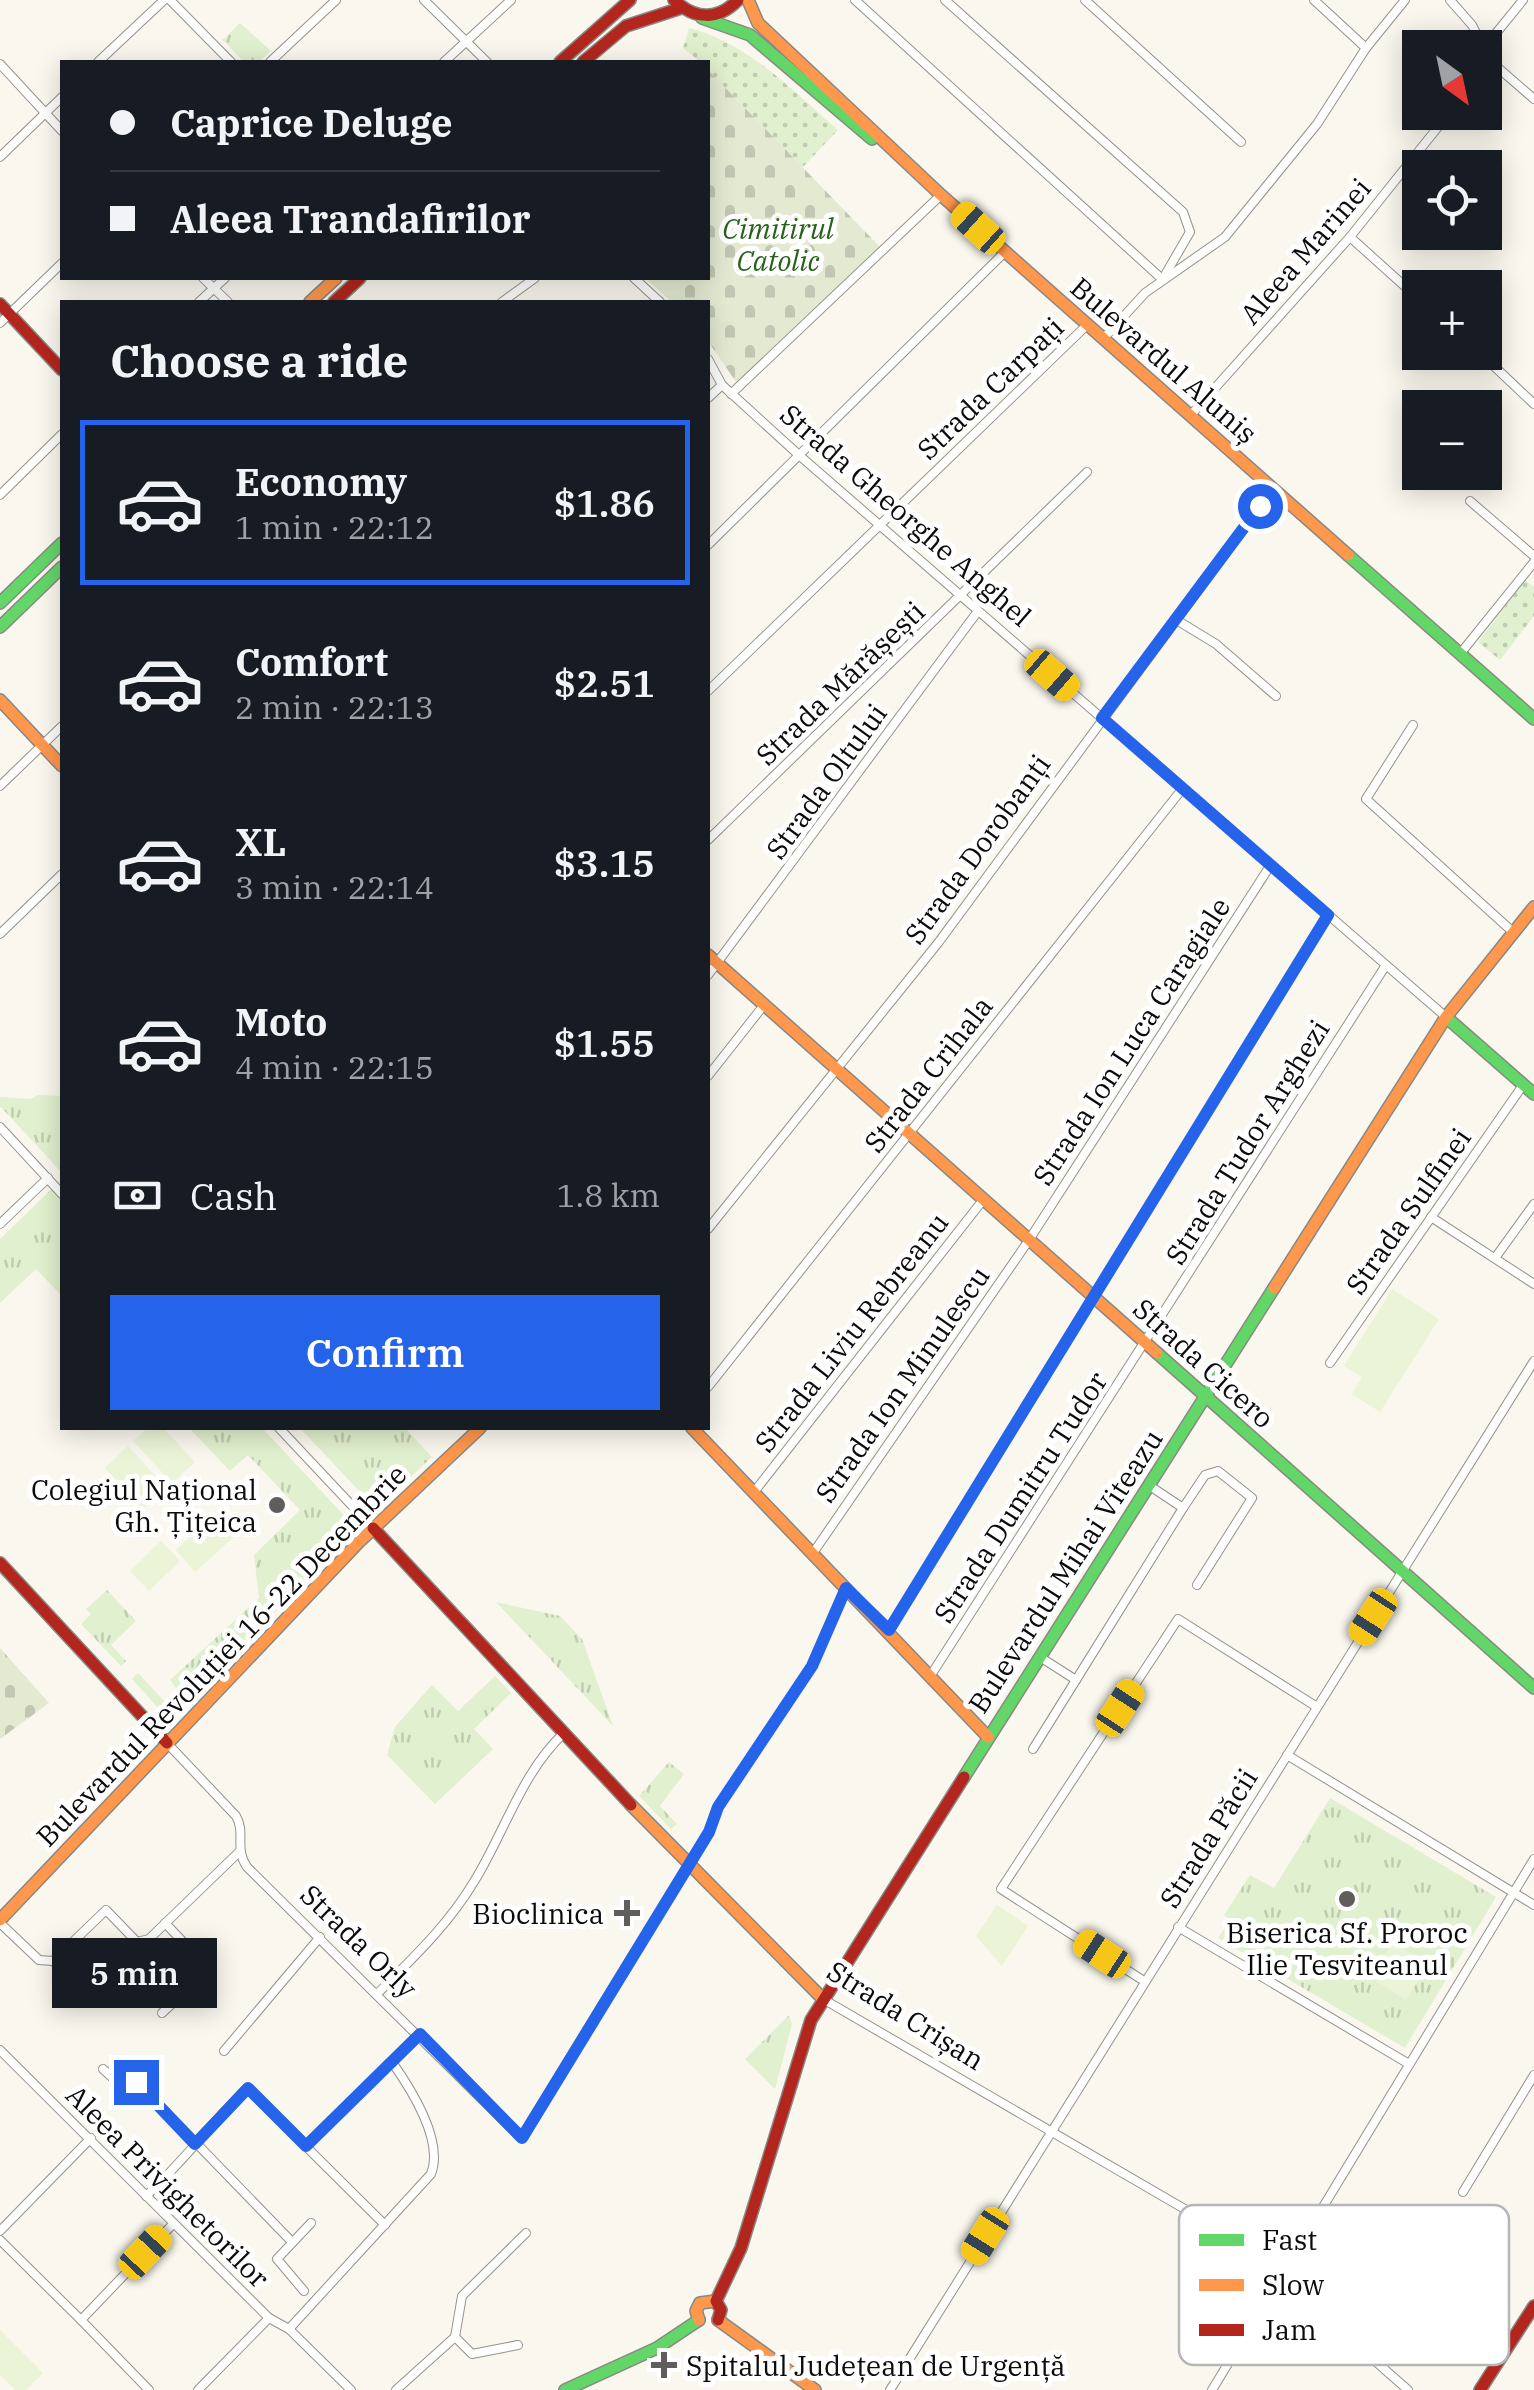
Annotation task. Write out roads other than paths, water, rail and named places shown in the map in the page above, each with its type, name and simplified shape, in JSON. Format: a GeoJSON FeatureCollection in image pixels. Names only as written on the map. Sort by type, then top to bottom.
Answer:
{"type":"FeatureCollection","features":[{"type":"Feature","properties":{"kind":"main road"},"geometry":{"type":"LineString","coordinates":[[562,60],[630,0]]}},
{"type":"Feature","properties":{"kind":"main road"},"geometry":{"type":"LineString","coordinates":[[694,15],[716,16],[738,0]]}},
{"type":"Feature","properties":{"kind":"main road","name":"Bulevardul Aluniș"},"geometry":{"type":"LineString","coordinates":[[748,0],[758,23],[941,196]]}},
{"type":"Feature","properties":{"kind":"main road"},"geometry":{"type":"LineString","coordinates":[[585,60],[626,26],[678,4]]}},
{"type":"Feature","properties":{"kind":"main road","name":"Bulevardul Aluniș"},"geometry":{"type":"LineString","coordinates":[[678,4],[694,15],[750,34],[941,196],[1534,719]]}},
{"type":"Feature","properties":{"kind":"main road"},"geometry":{"type":"LineString","coordinates":[[312,300],[334,280]]}},
{"type":"Feature","properties":{"kind":"main road"},"geometry":{"type":"LineString","coordinates":[[336,300],[358,280]]}},
{"type":"Feature","properties":{"kind":"main road"},"geometry":{"type":"LineString","coordinates":[[3,314],[60,368]]}},
{"type":"Feature","properties":{"kind":"main road"},"geometry":{"type":"LineString","coordinates":[[0,603],[60,545]]}},
{"type":"Feature","properties":{"kind":"main road"},"geometry":{"type":"LineString","coordinates":[[0,627],[60,568]]}},
{"type":"Feature","properties":{"kind":"main road"},"geometry":{"type":"LineString","coordinates":[[0,700],[60,764]]}},
{"type":"Feature","properties":{"kind":"main road","name":"Bulevardul Mihai Viteazu"},"geometry":{"type":"LineString","coordinates":[[565,2390],[658,2348],[699,2320],[696,2311],[700,2302],[716,2302],[741,2248],[812,2020],[823,1999],[1446,1018],[1534,907]]}},
{"type":"Feature","properties":{"kind":"main road","name":"Strada Cicero"},"geometry":{"type":"LineString","coordinates":[[710,956],[1534,1688]]}},
{"type":"Feature","properties":{"kind":"main road","name":"Strada Gheorghe Anghel"},"geometry":{"type":"LineString","coordinates":[[1446,1018],[1534,1094]]}},
{"type":"Feature","properties":{"kind":"main road","name":"Bulevardul Revoluției 16-22 Decembrie"},"geometry":{"type":"LineString","coordinates":[[0,1921],[373,1528],[478,1430]]}},
{"type":"Feature","properties":{"kind":"main road"},"geometry":{"type":"LineString","coordinates":[[694,1430],[988,1737]]}},
{"type":"Feature","properties":{"kind":"main road","name":"Strada Crișan"},"geometry":{"type":"LineString","coordinates":[[373,1528],[686,1865],[823,1999]]}},
{"type":"Feature","properties":{"kind":"main road","name":"Strada Orly"},"geometry":{"type":"LineString","coordinates":[[0,1563],[167,1744]]}},
{"type":"Feature","properties":{"kind":"main road"},"geometry":{"type":"LineString","coordinates":[[699,2320],[709,2324],[718,2320],[721,2310],[716,2302]]}},
{"type":"Feature","properties":{"kind":"main road"},"geometry":{"type":"LineString","coordinates":[[1509,2345],[1534,2306]]}},
{"type":"Feature","properties":{"kind":"main road"},"geometry":{"type":"LineString","coordinates":[[718,2320],[815,2390]]}},
{"type":"Feature","properties":{"kind":"main road"},"geometry":{"type":"LineString","coordinates":[[1480,2390],[1496,2365]]}},
{"type":"Feature","properties":{"kind":"street"},"geometry":{"type":"LineString","coordinates":[[100,60],[167,0],[229,60]]}},
{"type":"Feature","properties":{"kind":"street"},"geometry":{"type":"LineString","coordinates":[[272,60],[336,0]]}},
{"type":"Feature","properties":{"kind":"street"},"geometry":{"type":"LineString","coordinates":[[424,0],[485,60]]}},
{"type":"Feature","properties":{"kind":"street"},"geometry":{"type":"LineString","coordinates":[[446,60],[510,0]]}},
{"type":"Feature","properties":{"kind":"street"},"geometry":{"type":"LineString","coordinates":[[855,0],[1162,279]]}},
{"type":"Feature","properties":{"kind":"street"},"geometry":{"type":"LineString","coordinates":[[945,0],[1183,212],[1190,232],[1162,279]]}},
{"type":"Feature","properties":{"kind":"street"},"geometry":{"type":"LineString","coordinates":[[1085,0],[1241,142]]}},
{"type":"Feature","properties":{"kind":"street"},"geometry":{"type":"LineString","coordinates":[[1314,0],[1366,48]]}},
{"type":"Feature","properties":{"kind":"street"},"geometry":{"type":"LineString","coordinates":[[1103,339],[1162,279],[1225,236],[1317,124],[1366,48],[1405,0]]}},
{"type":"Feature","properties":{"kind":"street"},"geometry":{"type":"LineString","coordinates":[[1450,0],[1474,30]]}},
{"type":"Feature","properties":{"kind":"street"},"geometry":{"type":"LineString","coordinates":[[1502,30],[1523,0]]}},
{"type":"Feature","properties":{"kind":"street"},"geometry":{"type":"LineString","coordinates":[[0,64],[60,129]]}},
{"type":"Feature","properties":{"kind":"street"},"geometry":{"type":"LineString","coordinates":[[1502,70],[1534,99]]}},
{"type":"Feature","properties":{"kind":"street"},"geometry":{"type":"LineString","coordinates":[[0,157],[60,99]]}},
{"type":"Feature","properties":{"kind":"street","name":"Aleea Marinei"},"geometry":{"type":"LineString","coordinates":[[1190,416],[1350,237],[1436,130]]}},
{"type":"Feature","properties":{"kind":"street"},"geometry":{"type":"LineString","coordinates":[[731,394],[941,196]]}},
{"type":"Feature","properties":{"kind":"street"},"geometry":{"type":"LineString","coordinates":[[1350,237],[1402,284]]}},
{"type":"Feature","properties":{"kind":"street"},"geometry":{"type":"LineString","coordinates":[[710,543],[1005,252]]}},
{"type":"Feature","properties":{"kind":"street"},"geometry":{"type":"LineString","coordinates":[[3,314],[60,264]]}},
{"type":"Feature","properties":{"kind":"street"},"geometry":{"type":"LineString","coordinates":[[205,280],[226,300]]}},
{"type":"Feature","properties":{"kind":"street"},"geometry":{"type":"LineString","coordinates":[[201,300],[223,280]]}},
{"type":"Feature","properties":{"kind":"street"},"geometry":{"type":"LineString","coordinates":[[505,300],[532,280]]}},
{"type":"Feature","properties":{"kind":"street"},"geometry":{"type":"LineString","coordinates":[[636,280],[656,300]]}},
{"type":"Feature","properties":{"kind":"street","name":"Strada Carpați"},"geometry":{"type":"LineString","coordinates":[[710,689],[1087,325]]}},
{"type":"Feature","properties":{"kind":"street","name":"Strada Gheorghe Anghel"},"geometry":{"type":"LineString","coordinates":[[710,363],[731,394],[800,456],[1446,1018]]}},
{"type":"Feature","properties":{"kind":"street"},"geometry":{"type":"LineString","coordinates":[[1498,370],[1534,404]]}},
{"type":"Feature","properties":{"kind":"street"},"geometry":{"type":"LineString","coordinates":[[710,396],[722,384]]}},
{"type":"Feature","properties":{"kind":"street"},"geometry":{"type":"LineString","coordinates":[[0,495],[60,436]]}},
{"type":"Feature","properties":{"kind":"street","name":"Strada Mărășești"},"geometry":{"type":"LineString","coordinates":[[710,838],[1087,472]]}},
{"type":"Feature","properties":{"kind":"street","name":"Strada Dorobanți"},"geometry":{"type":"LineString","coordinates":[[710,1226],[938,943],[1273,489]]}},
{"type":"Feature","properties":{"kind":"street"},"geometry":{"type":"LineString","coordinates":[[1460,654],[1534,559],[1470,501]]}},
{"type":"Feature","properties":{"kind":"street","name":"Strada Oltului"},"geometry":{"type":"LineString","coordinates":[[710,973],[978,611]]}},
{"type":"Feature","properties":{"kind":"street"},"geometry":{"type":"LineString","coordinates":[[1176,619],[1216,644],[1276,696]]}},
{"type":"Feature","properties":{"kind":"street"},"geometry":{"type":"LineString","coordinates":[[1413,725],[1366,799],[1514,933]]}},
{"type":"Feature","properties":{"kind":"street"},"geometry":{"type":"LineString","coordinates":[[0,786],[60,728]]}},
{"type":"Feature","properties":{"kind":"street","name":"Strada Crihala"},"geometry":{"type":"LineString","coordinates":[[710,1384],[1183,788]]}},
{"type":"Feature","properties":{"kind":"street","name":"Strada Ion Luca Caragiale"},"geometry":{"type":"LineString","coordinates":[[1029,1240],[1270,866]]}},
{"type":"Feature","properties":{"kind":"street"},"geometry":{"type":"LineString","coordinates":[[0,934],[60,876]]}},
{"type":"Feature","properties":{"kind":"street"},"geometry":{"type":"LineString","coordinates":[[889,1630],[1328,915]]}},
{"type":"Feature","properties":{"kind":"street","name":"Strada Tudor Arghezi"},"geometry":{"type":"LineString","coordinates":[[1147,1342],[1386,965]]}},
{"type":"Feature","properties":{"kind":"street"},"geometry":{"type":"LineString","coordinates":[[710,1073],[764,1005]]}},
{"type":"Feature","properties":{"kind":"street","name":"Strada Sulfinei"},"geometry":{"type":"LineString","coordinates":[[1330,1363],[1523,1085]]}},
{"type":"Feature","properties":{"kind":"street"},"geometry":{"type":"LineString","coordinates":[[0,1127],[60,1192]]}},
{"type":"Feature","properties":{"kind":"street"},"geometry":{"type":"LineString","coordinates":[[0,1224],[48,1178]]}},
{"type":"Feature","properties":{"kind":"street","name":"Strada Liviu Rebreanu"},"geometry":{"type":"LineString","coordinates":[[754,1492],[984,1200]]}},
{"type":"Feature","properties":{"kind":"street"},"geometry":{"type":"LineString","coordinates":[[1495,1258],[1534,1204]]}},
{"type":"Feature","properties":{"kind":"street"},"geometry":{"type":"LineString","coordinates":[[1432,1218],[1534,1284]]}},
{"type":"Feature","properties":{"kind":"street","name":"Strada Ion Minulescu"},"geometry":{"type":"LineString","coordinates":[[813,1553],[1029,1240]]}},
{"type":"Feature","properties":{"kind":"street","name":"Strada Dumitru Tudor"},"geometry":{"type":"LineString","coordinates":[[931,1675],[1147,1342]]}},
{"type":"Feature","properties":{"kind":"street","name":"Strada Păcii"},"geometry":{"type":"LineString","coordinates":[[890,2390],[1534,1361]]}},
{"type":"Feature","properties":{"kind":"street","name":"Strada Crișan"},"geometry":{"type":"LineString","coordinates":[[281,1430],[373,1528]]}},
{"type":"Feature","properties":{"kind":"street"},"geometry":{"type":"LineString","coordinates":[[1033,1749],[1183,1508],[1205,1475],[1218,1471],[1252,1498],[1198,1585]]}},
{"type":"Feature","properties":{"kind":"street"},"geometry":{"type":"LineString","coordinates":[[1150,1486],[1183,1508]]}},
{"type":"Feature","properties":{"kind":"street","name":"Strada Orly"},"geometry":{"type":"LineString","coordinates":[[167,1744],[236,1816],[241,1830],[238,1852],[247,1867],[522,2138],[709,1832],[718,1807],[812,1666],[846,1588]]}},
{"type":"Feature","properties":{"kind":"street"},"geometry":{"type":"LineString","coordinates":[[1144,1981],[1000,1890],[1178,1620],[1316,1707]]}},
{"type":"Feature","properties":{"kind":"street"},"geometry":{"type":"LineString","coordinates":[[1040,1657],[1076,1680]]}},
{"type":"Feature","properties":{"kind":"street"},"geometry":{"type":"LineString","coordinates":[[378,1992],[446,1925],[479,1874],[499,1830],[564,1733]]}},
{"type":"Feature","properties":{"kind":"street"},"geometry":{"type":"LineString","coordinates":[[1287,1754],[1534,1906]]}},
{"type":"Feature","properties":{"kind":"street"},"geometry":{"type":"LineString","coordinates":[[0,1921],[39,1960],[53,1960],[106,1910],[137,1942],[149,1939],[238,1852]]}},
{"type":"Feature","properties":{"kind":"street"},"geometry":{"type":"LineString","coordinates":[[1323,2205],[1534,1858]]}},
{"type":"Feature","properties":{"kind":"street"},"geometry":{"type":"LineString","coordinates":[[162,2013],[208,1969],[165,1923]]}},
{"type":"Feature","properties":{"kind":"street"},"geometry":{"type":"LineString","coordinates":[[1178,1928],[1409,2064]]}},
{"type":"Feature","properties":{"kind":"street"},"geometry":{"type":"LineString","coordinates":[[224,2051],[320,1937]]}},
{"type":"Feature","properties":{"kind":"street"},"geometry":{"type":"LineString","coordinates":[[53,1960],[86,1992]]}},
{"type":"Feature","properties":{"kind":"street","name":"Strada Crișan"},"geometry":{"type":"LineString","coordinates":[[823,1999],[1182,2205]]}},
{"type":"Feature","properties":{"kind":"street"},"geometry":{"type":"LineString","coordinates":[[306,2146],[420,2034]]}},
{"type":"Feature","properties":{"kind":"street","name":"Aleea Privighetorilor"},"geometry":{"type":"LineString","coordinates":[[0,2050],[269,2318],[289,2329],[351,2390]]}},
{"type":"Feature","properties":{"kind":"street"},"geometry":{"type":"LineString","coordinates":[[289,2329],[435,2164],[434,2146],[392,2062]]}},
{"type":"Feature","properties":{"kind":"street"},"geometry":{"type":"LineString","coordinates":[[103,2069],[116,2081],[136,2082],[292,2242]]}},
{"type":"Feature","properties":{"kind":"street"},"geometry":{"type":"LineString","coordinates":[[1464,2192],[1534,2075]]}},
{"type":"Feature","properties":{"kind":"street"},"geometry":{"type":"LineString","coordinates":[[146,2196],[189,2156],[195,2144],[248,2088],[385,2225]]}},
{"type":"Feature","properties":{"kind":"street"},"geometry":{"type":"LineString","coordinates":[[0,2231],[90,2138]]}},
{"type":"Feature","properties":{"kind":"street"},"geometry":{"type":"LineString","coordinates":[[304,2292],[277,2263],[311,2222]]}},
{"type":"Feature","properties":{"kind":"street"},"geometry":{"type":"LineString","coordinates":[[81,2320],[173,2224]]}},
{"type":"Feature","properties":{"kind":"street"},"geometry":{"type":"LineString","coordinates":[[396,2390],[455,2337],[462,2296],[526,2233]]}},
{"type":"Feature","properties":{"kind":"street"},"geometry":{"type":"LineString","coordinates":[[0,2240],[149,2390]]}},
{"type":"Feature","properties":{"kind":"street"},"geometry":{"type":"LineString","coordinates":[[198,2390],[269,2318]]}},
{"type":"Feature","properties":{"kind":"street"},"geometry":{"type":"LineString","coordinates":[[455,2337],[472,2354],[518,2345]]}},
{"type":"Feature","properties":{"kind":"street"},"geometry":{"type":"LineString","coordinates":[[1212,2390],[1227,2365]]}},
{"type":"Feature","properties":{"kind":"street","name":"Strada Crișan"},"geometry":{"type":"LineString","coordinates":[[1380,2365],[1408,2390]]}},
{"type":"Feature","properties":{"kind":"place","name":"Colegiul Național Gh. Țițeica"},"geometry":{"type":"Point","coordinates":[277,1505]}},
{"type":"Feature","properties":{"kind":"place","name":"Biserica Sf. Proroc Ilie Tesviteanul"},"geometry":{"type":"Point","coordinates":[1347,1899]}},
{"type":"Feature","properties":{"kind":"place","name":"Bioclinica"},"geometry":{"type":"Point","coordinates":[627,1913]}},
{"type":"Feature","properties":{"kind":"place","name":"Spitalul Județean de Urgență"},"geometry":{"type":"Point","coordinates":[664,2365]}},
{"type":"Feature","properties":{"kind":"park label","name":"Cimitirul Catolic"},"geometry":{"type":"Point","coordinates":[778,244]}}]}
